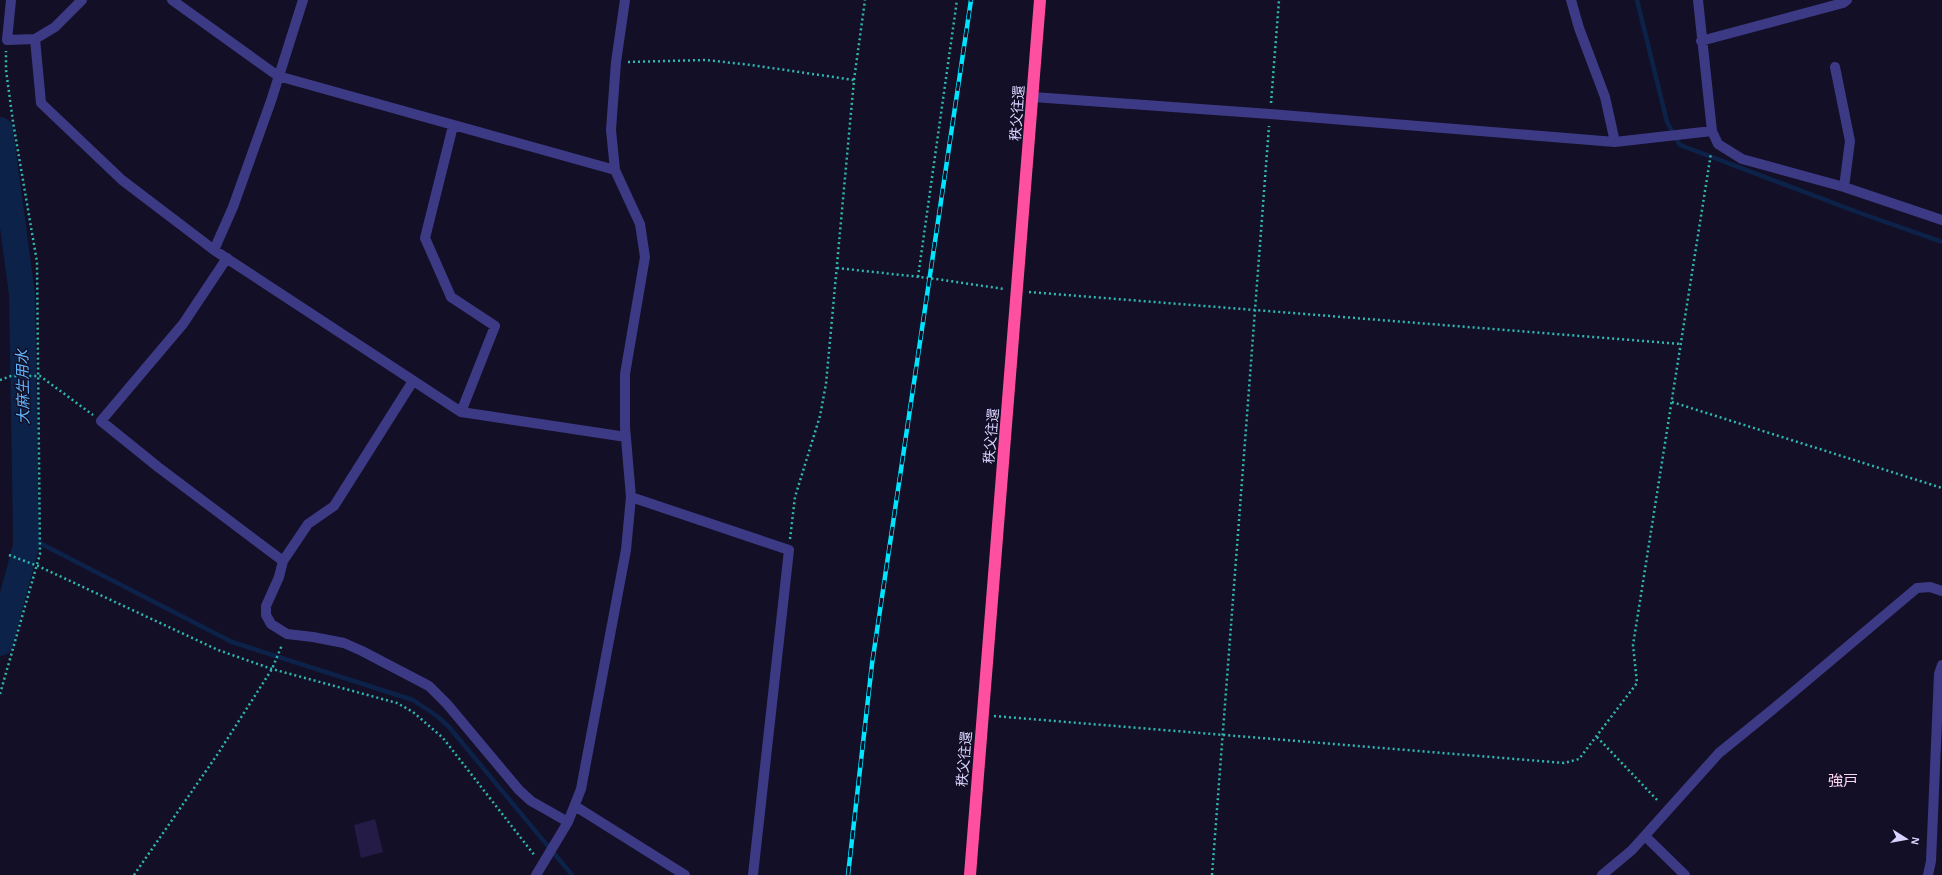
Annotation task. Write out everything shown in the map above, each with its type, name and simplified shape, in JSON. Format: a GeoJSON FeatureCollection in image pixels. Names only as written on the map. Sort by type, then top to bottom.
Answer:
{"type":"FeatureCollection","features":[{"type":"Feature","properties":{"kind":"highway","name":"秩父往還"},"geometry":{"type":"LineString","coordinates":[[970,875],[1018,291],[1040,0]]}},
{"type":"Feature","properties":{"kind":"street"},"geometry":{"type":"LineString","coordinates":[[11,0],[7,40],[35,38],[55,27],[82,0]]}},
{"type":"Feature","properties":{"kind":"street"},"geometry":{"type":"LineString","coordinates":[[172,0],[278,76],[453,126],[616,170]]}},
{"type":"Feature","properties":{"kind":"street"},"geometry":{"type":"LineString","coordinates":[[214,250],[233,207],[303,0]]}},
{"type":"Feature","properties":{"kind":"street"},"geometry":{"type":"LineString","coordinates":[[536,875],[568,822],[576,806],[581,789],[626,550],[631,497],[624,402],[625,374],[645,258],[640,224],[616,170],[611,130],[616,62],[625,0]]}},
{"type":"Feature","properties":{"kind":"street"},"geometry":{"type":"LineString","coordinates":[[1571,0],[1579,28],[1605,97],[1615,142]]}},
{"type":"Feature","properties":{"kind":"street"},"geometry":{"type":"LineString","coordinates":[[1698,0],[1701,42],[1712,131],[1718,144],[1742,159],[1844,187],[1942,220]]}},
{"type":"Feature","properties":{"kind":"street"},"geometry":{"type":"LineString","coordinates":[[1701,42],[1823,4],[1847,0]]}},
{"type":"Feature","properties":{"kind":"street"},"geometry":{"type":"LineString","coordinates":[[35,38],[41,103],[122,180],[214,250],[461,412],[626,437]]}},
{"type":"Feature","properties":{"kind":"street"},"geometry":{"type":"LineString","coordinates":[[1835,67],[1850,141],[1844,187]]}},
{"type":"Feature","properties":{"kind":"street"},"geometry":{"type":"LineString","coordinates":[[1033,97],[1270,114],[1615,142],[1712,131]]}},
{"type":"Feature","properties":{"kind":"street"},"geometry":{"type":"LineString","coordinates":[[453,126],[425,238],[451,297],[495,326],[461,412]]}},
{"type":"Feature","properties":{"kind":"street"},"geometry":{"type":"LineString","coordinates":[[227,258],[183,324],[101,421],[283,561]]}},
{"type":"Feature","properties":{"kind":"street"},"geometry":{"type":"LineString","coordinates":[[414,381],[334,506],[308,524],[283,561],[279,577],[266,606],[266,615],[271,624],[287,634],[313,637],[362,650],[429,686],[447,704],[519,790],[531,801],[568,822]]}},
{"type":"Feature","properties":{"kind":"street"},"geometry":{"type":"LineString","coordinates":[[631,497],[789,550],[753,875]]}},
{"type":"Feature","properties":{"kind":"street"},"geometry":{"type":"LineString","coordinates":[[1602,875],[1632,850],[1718,753],[1772,710],[1917,588],[1930,587],[1942,591]]}},
{"type":"Feature","properties":{"kind":"street"},"geometry":{"type":"LineString","coordinates":[[1928,875],[1931,861],[1939,674],[1942,665]]}},
{"type":"Feature","properties":{"kind":"street"},"geometry":{"type":"LineString","coordinates":[[576,806],[685,875]]}},
{"type":"Feature","properties":{"kind":"street"},"geometry":{"type":"LineString","coordinates":[[1645,836],[1685,875]]}},
{"type":"Feature","properties":{"kind":"path"},"geometry":{"type":"LineString","coordinates":[[789,550],[795,497],[820,416],[826,384],[854,80],[865,0]]}},
{"type":"Feature","properties":{"kind":"path"},"geometry":{"type":"LineString","coordinates":[[918,277],[957,0]]}},
{"type":"Feature","properties":{"kind":"path"},"geometry":{"type":"LineString","coordinates":[[1212,875],[1279,0]]}},
{"type":"Feature","properties":{"kind":"path"},"geometry":{"type":"LineString","coordinates":[[0,694],[38,566],[40,554],[40,376],[37,314],[37,262],[12,122],[6,70],[7,40]]}},
{"type":"Feature","properties":{"kind":"path"},"geometry":{"type":"LineString","coordinates":[[616,62],[706,60],[854,80]]}},
{"type":"Feature","properties":{"kind":"path"},"geometry":{"type":"LineString","coordinates":[[983,715],[1564,763],[1579,759],[1637,683],[1633,645],[1711,156],[1712,131]]}},
{"type":"Feature","properties":{"kind":"path"},"geometry":{"type":"LineString","coordinates":[[837,268],[918,277],[1018,291],[1681,344]]}},
{"type":"Feature","properties":{"kind":"path"},"geometry":{"type":"LineString","coordinates":[[0,380],[11,376],[40,376],[101,421]]}},
{"type":"Feature","properties":{"kind":"path"},"geometry":{"type":"LineString","coordinates":[[1672,402],[1942,488]]}},
{"type":"Feature","properties":{"kind":"path"},"geometry":{"type":"LineString","coordinates":[[9,555],[38,566],[218,650],[272,670],[398,703],[412,712],[443,738],[542,865]]}},
{"type":"Feature","properties":{"kind":"path"},"geometry":{"type":"LineString","coordinates":[[134,875],[217,754],[272,670],[287,634]]}},
{"type":"Feature","properties":{"kind":"path"},"geometry":{"type":"LineString","coordinates":[[1597,737],[1667,810]]}},
{"type":"Feature","properties":{"kind":"building"},"geometry":{"type":"Polygon","coordinates":[[[375,819],[383,852],[361,858],[354,825],[375,819]]]}},
{"type":"Feature","properties":{"kind":"waterway"},"geometry":{"type":"LineString","coordinates":[[1637,0],[1667,122],[1680,145],[1860,213],[1942,242]]}},
{"type":"Feature","properties":{"kind":"waterway","name":"大麻生用水"},"geometry":{"type":"LineString","coordinates":[[0,130],[22,294],[26,536],[26,546],[0,643]]}},
{"type":"Feature","properties":{"kind":"waterway"},"geometry":{"type":"LineString","coordinates":[[26,536],[232,642],[413,700],[437,716],[449,727],[572,875]]}},
{"type":"Feature","properties":{"kind":"railway"},"geometry":{"type":"LineString","coordinates":[[848,875],[872,664],[971,0]]}},
{"type":"Feature","properties":{"kind":"district","name":"強戸"},"geometry":{"type":"Point","coordinates":[1843,781]}}]}
